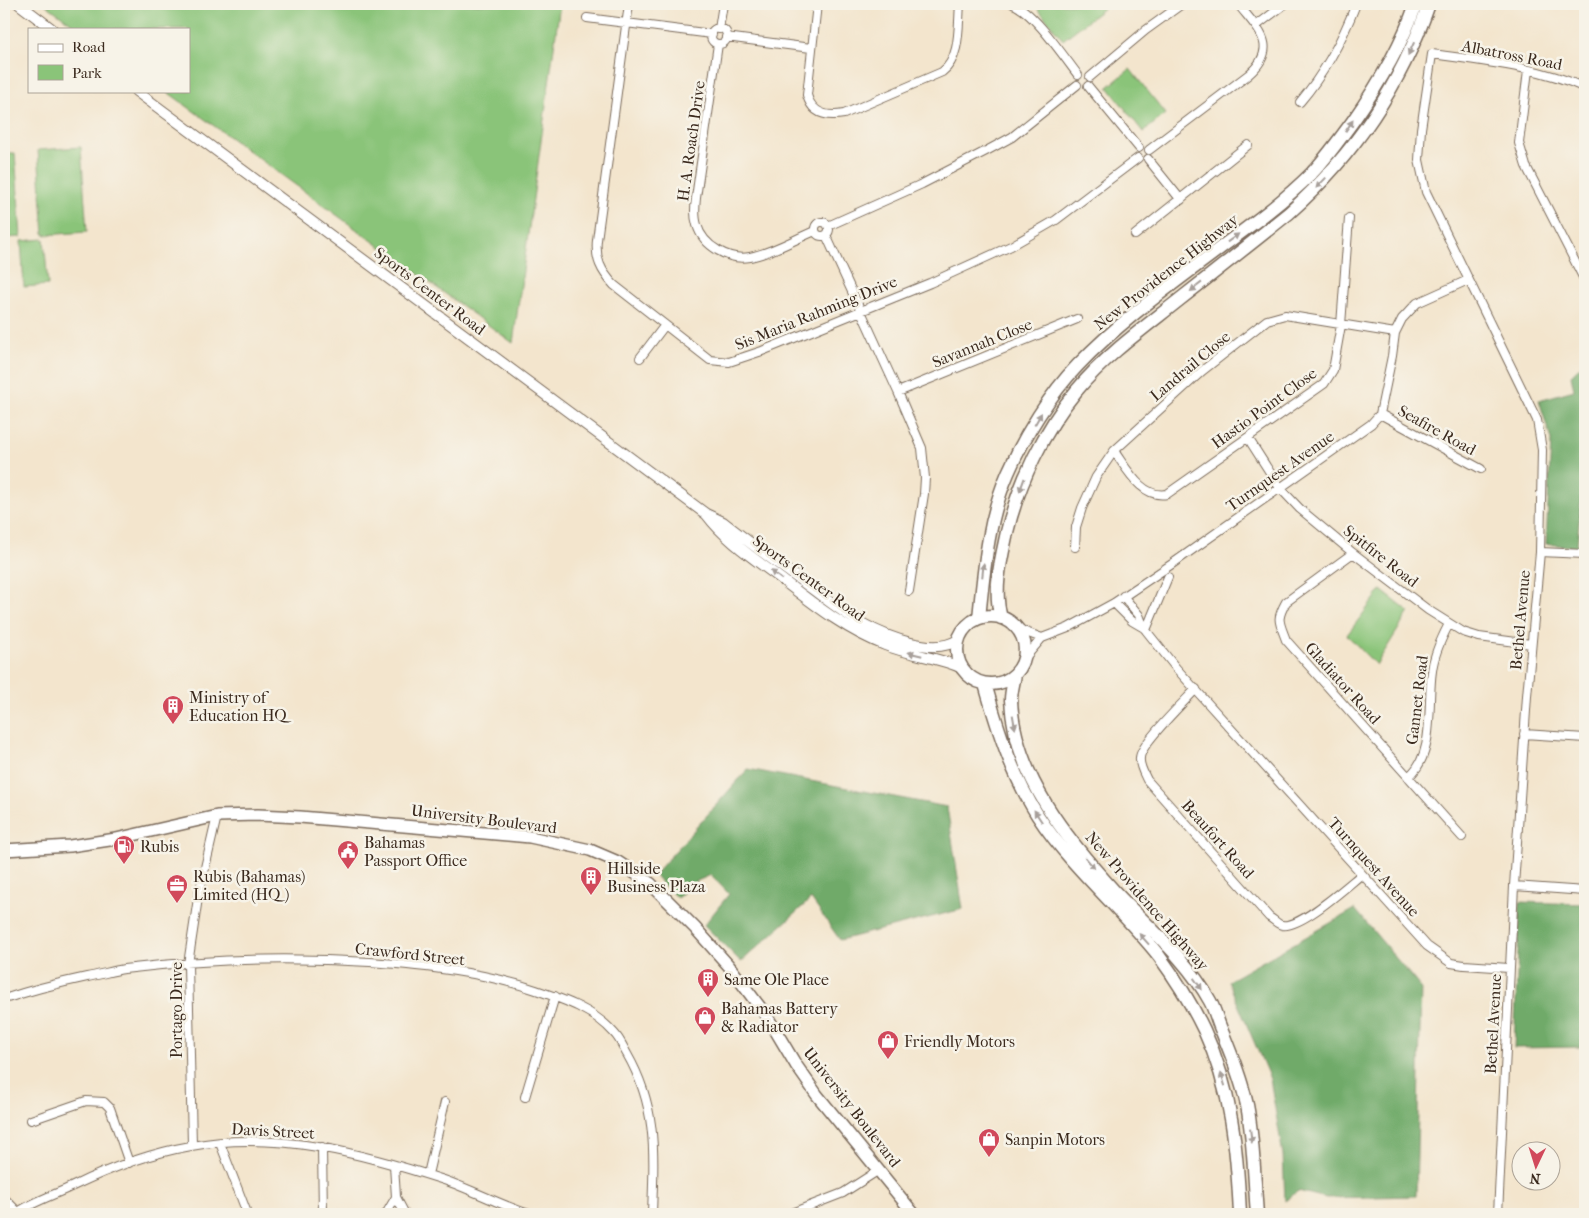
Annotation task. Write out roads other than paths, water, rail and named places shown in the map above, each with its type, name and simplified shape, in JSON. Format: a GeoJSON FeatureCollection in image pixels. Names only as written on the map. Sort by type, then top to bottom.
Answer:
{"type":"FeatureCollection","features":[{"type":"Feature","properties":{"kind":"highway","name":"New Providence Highway"},"geometry":{"type":"LineString","coordinates":[[979,618],[984,560],[996,505],[1008,472],[1039,415],[1061,384],[1078,364],[1131,316],[1267,214],[1313,171],[1343,135],[1371,95],[1400,43],[1416,4]]}},
{"type":"Feature","properties":{"kind":"highway","name":"New Providence Highway"},"geometry":{"type":"LineString","coordinates":[[1001,618],[997,601],[998,589],[1001,559],[1009,524],[1027,473],[1056,420],[1076,391],[1100,365],[1142,329],[1289,213],[1334,170],[1375,114],[1402,68],[1429,4]]}},
{"type":"Feature","properties":{"kind":"highway"},"geometry":{"type":"LineString","coordinates":[[990,616],[1001,618],[1014,626],[1024,641],[1024,659],[1016,674],[1000,683],[985,684],[973,680],[962,668],[957,655],[958,640],[965,628],[979,618],[990,616]]}},
{"type":"Feature","properties":{"kind":"highway","name":"New Providence Highway"},"geometry":{"type":"LineString","coordinates":[[1016,674],[1011,698],[1017,737],[1023,757],[1042,797],[1081,852],[1116,893],[1174,953],[1210,1002],[1232,1055],[1247,1106],[1254,1156],[1257,1214]]}},
{"type":"Feature","properties":{"kind":"highway","name":"New Providence Highway"},"geometry":{"type":"LineString","coordinates":[[985,684],[1004,749],[1038,817],[1065,852],[1158,956],[1184,993],[1205,1031],[1222,1073],[1231,1109],[1240,1214]]}},
{"type":"Feature","properties":{"kind":"main road"},"geometry":{"type":"LineString","coordinates":[[18,4],[51,28]]}},
{"type":"Feature","properties":{"kind":"main road","name":"Sports Center Road"},"geometry":{"type":"LineString","coordinates":[[137,92],[706,514],[724,522],[751,544],[864,624],[898,639],[922,646],[944,646],[958,640]]}},
{"type":"Feature","properties":{"kind":"main road","name":"Sports Center Road"},"geometry":{"type":"LineString","coordinates":[[706,514],[716,528],[838,620],[886,646],[944,661],[962,668]]}},
{"type":"Feature","properties":{"kind":"main road","name":"University Boulevard"},"geometry":{"type":"LineString","coordinates":[[4,850],[70,846],[217,816],[300,817],[530,837],[590,850],[618,862],[650,883],[695,928],[729,966],[768,1018],[796,1065],[817,1095],[914,1214]]}},
{"type":"Feature","properties":{"kind":"street","name":"Sis Maria Rahming Drive"},"geometry":{"type":"LineString","coordinates":[[629,4],[596,251],[601,268],[614,285],[710,360],[729,362],[788,341],[977,262],[1035,233],[1056,220],[1138,158]]}},
{"type":"Feature","properties":{"kind":"street"},"geometry":{"type":"LineString","coordinates":[[719,29],[723,4]]}},
{"type":"Feature","properties":{"kind":"street"},"geometry":{"type":"LineString","coordinates":[[817,4],[807,95],[811,106],[816,111],[828,116],[844,114],[942,72],[953,58],[960,4]]}},
{"type":"Feature","properties":{"kind":"street"},"geometry":{"type":"LineString","coordinates":[[1013,4],[1017,5],[1035,22],[1078,75]]}},
{"type":"Feature","properties":{"kind":"street"},"geometry":{"type":"LineString","coordinates":[[1088,86],[1090,77],[1146,30],[1182,4]]}},
{"type":"Feature","properties":{"kind":"street"},"geometry":{"type":"LineString","coordinates":[[1149,150],[1248,75],[1258,65],[1265,51],[1264,38],[1238,4]]}},
{"type":"Feature","properties":{"kind":"street"},"geometry":{"type":"LineString","coordinates":[[1256,26],[1285,4]]}},
{"type":"Feature","properties":{"kind":"street"},"geometry":{"type":"LineString","coordinates":[[1300,102],[1311,89],[1326,64],[1356,4]]}},
{"type":"Feature","properties":{"kind":"street"},"geometry":{"type":"LineString","coordinates":[[587,18],[712,34]]}},
{"type":"Feature","properties":{"kind":"street"},"geometry":{"type":"LineString","coordinates":[[719,29],[725,32],[726,37],[724,42],[718,44],[712,40],[712,34],[715,30],[719,29]]}},
{"type":"Feature","properties":{"kind":"street"},"geometry":{"type":"LineString","coordinates":[[726,37],[811,48]]}},
{"type":"Feature","properties":{"kind":"street","name":"H. A. Roach Drive"},"geometry":{"type":"LineString","coordinates":[[718,44],[696,198],[696,220],[701,234],[721,251],[742,258],[758,255],[815,231]]}},
{"type":"Feature","properties":{"kind":"street","name":"Albatross Road"},"geometry":{"type":"LineString","coordinates":[[1432,54],[1528,70],[1555,76],[1585,88]]}},
{"type":"Feature","properties":{"kind":"street","name":"Bethel Avenue"},"geometry":{"type":"LineString","coordinates":[[1432,54],[1421,129],[1419,160],[1426,192],[1537,420],[1542,450],[1540,552],[1531,644],[1514,886],[1498,1214]]}},
{"type":"Feature","properties":{"kind":"street"},"geometry":{"type":"LineString","coordinates":[[1528,70],[1519,143],[1526,166],[1585,281]]}},
{"type":"Feature","properties":{"kind":"street"},"geometry":{"type":"LineString","coordinates":[[1078,75],[1086,74],[1090,77]]}},
{"type":"Feature","properties":{"kind":"street"},"geometry":{"type":"LineString","coordinates":[[1077,85],[1078,75]]}},
{"type":"Feature","properties":{"kind":"street"},"geometry":{"type":"LineString","coordinates":[[1077,85],[1084,88],[1088,86]]}},
{"type":"Feature","properties":{"kind":"street"},"geometry":{"type":"LineString","coordinates":[[828,226],[922,184],[1012,137],[1077,85]]}},
{"type":"Feature","properties":{"kind":"street"},"geometry":{"type":"LineString","coordinates":[[1088,86],[1139,148]]}},
{"type":"Feature","properties":{"kind":"street"},"geometry":{"type":"LineString","coordinates":[[1135,235],[1248,145]]}},
{"type":"Feature","properties":{"kind":"street"},"geometry":{"type":"LineString","coordinates":[[1139,148],[1145,147],[1149,150]]}},
{"type":"Feature","properties":{"kind":"street"},"geometry":{"type":"LineString","coordinates":[[1139,148],[1136,152],[1138,158],[1142,160],[1148,159]]}},
{"type":"Feature","properties":{"kind":"street"},"geometry":{"type":"LineString","coordinates":[[1148,159],[1149,150]]}},
{"type":"Feature","properties":{"kind":"street"},"geometry":{"type":"LineString","coordinates":[[1148,159],[1181,200]]}},
{"type":"Feature","properties":{"kind":"street","name":"Hastio Point Close"},"geometry":{"type":"LineString","coordinates":[[1114,452],[1139,484],[1149,492],[1162,496],[1168,494],[1324,384],[1333,370],[1341,325],[1349,218]]}},
{"type":"Feature","properties":{"kind":"street"},"geometry":{"type":"LineString","coordinates":[[826,235],[819,236],[815,231],[816,225],[821,222],[828,226]]}},
{"type":"Feature","properties":{"kind":"street"},"geometry":{"type":"LineString","coordinates":[[826,235],[829,232],[828,226]]}},
{"type":"Feature","properties":{"kind":"street"},"geometry":{"type":"LineString","coordinates":[[826,235],[922,448],[925,478],[909,591]]}},
{"type":"Feature","properties":{"kind":"street"},"geometry":{"type":"LineString","coordinates":[[1380,414],[1394,348],[1394,333],[1402,319],[1417,303],[1468,280]]}},
{"type":"Feature","properties":{"kind":"street","name":"Landrail Close"},"geometry":{"type":"LineString","coordinates":[[1075,547],[1076,527],[1085,500],[1100,471],[1114,452],[1202,371],[1267,320],[1285,315],[1394,333]]}},
{"type":"Feature","properties":{"kind":"street","name":"Savannah Close"},"geometry":{"type":"LineString","coordinates":[[898,392],[1077,319]]}},
{"type":"Feature","properties":{"kind":"street"},"geometry":{"type":"LineString","coordinates":[[640,358],[665,325]]}},
{"type":"Feature","properties":{"kind":"street","name":"Seafire Road"},"geometry":{"type":"LineString","coordinates":[[1380,414],[1481,469]]}},
{"type":"Feature","properties":{"kind":"street","name":"Turnquest Avenue"},"geometry":{"type":"LineString","coordinates":[[1042,638],[1068,628],[1114,603],[1371,424],[1380,414]]}},
{"type":"Feature","properties":{"kind":"street","name":"Spitfire Road"},"geometry":{"type":"LineString","coordinates":[[1248,438],[1280,488],[1300,508],[1354,553],[1449,624],[1463,632],[1479,637],[1531,644]]}},
{"type":"Feature","properties":{"kind":"street"},"geometry":{"type":"LineString","coordinates":[[1540,552],[1585,554]]}},
{"type":"Feature","properties":{"kind":"street","name":"Gladiator Road"},"geometry":{"type":"LineString","coordinates":[[1354,553],[1286,602],[1279,614],[1286,640],[1462,836]]}},
{"type":"Feature","properties":{"kind":"street"},"geometry":{"type":"LineString","coordinates":[[1144,629],[1168,577]]}},
{"type":"Feature","properties":{"kind":"street"},"geometry":{"type":"LineString","coordinates":[[1123,596],[1139,615],[1144,629]]}},
{"type":"Feature","properties":{"kind":"street"},"geometry":{"type":"LineString","coordinates":[[1114,603],[1132,621],[1144,629]]}},
{"type":"Feature","properties":{"kind":"street","name":"Gannet Road"},"geometry":{"type":"LineString","coordinates":[[1408,777],[1420,765],[1424,755],[1433,664],[1437,648],[1449,624]]}},
{"type":"Feature","properties":{"kind":"street"},"geometry":{"type":"LineString","coordinates":[[1014,626],[1042,638],[1024,659]]}},
{"type":"Feature","properties":{"kind":"street","name":"Turnquest Avenue"},"geometry":{"type":"LineString","coordinates":[[1144,629],[1428,946],[1451,963],[1509,968]]}},
{"type":"Feature","properties":{"kind":"street","name":"Beaufort Road"},"geometry":{"type":"LineString","coordinates":[[1196,689],[1145,745],[1140,758],[1142,769],[1147,780],[1269,917],[1281,926],[1291,925],[1306,918],[1362,874]]}},
{"type":"Feature","properties":{"kind":"street"},"geometry":{"type":"LineString","coordinates":[[1524,734],[1585,738]]}},
{"type":"Feature","properties":{"kind":"street","name":"Portago Drive"},"geometry":{"type":"LineString","coordinates":[[192,1146],[188,964],[198,898],[217,816]]}},
{"type":"Feature","properties":{"kind":"street"},"geometry":{"type":"LineString","coordinates":[[1514,886],[1585,891]]}},
{"type":"Feature","properties":{"kind":"street","name":"Crawford Street"},"geometry":{"type":"LineString","coordinates":[[4,999],[34,989],[122,970],[256,959],[330,960],[417,965],[482,975],[555,996],[579,1006],[600,1020],[616,1034],[633,1064],[651,1115],[653,1137],[652,1214]]}},
{"type":"Feature","properties":{"kind":"street"},"geometry":{"type":"LineString","coordinates":[[525,1097],[555,996]]}},
{"type":"Feature","properties":{"kind":"street"},"geometry":{"type":"LineString","coordinates":[[31,1120],[86,1101],[104,1102],[110,1108],[129,1163]]}},
{"type":"Feature","properties":{"kind":"street"},"geometry":{"type":"LineString","coordinates":[[425,1174],[429,1170],[446,1102]]}},
{"type":"Feature","properties":{"kind":"street","name":"Davis Street"},"geometry":{"type":"LineString","coordinates":[[18,1214],[93,1176],[129,1163],[192,1146],[220,1143],[274,1142],[322,1147],[394,1165],[445,1180],[529,1214]]}},
{"type":"Feature","properties":{"kind":"street"},"geometry":{"type":"LineString","coordinates":[[220,1143],[247,1213]]}},
{"type":"Feature","properties":{"kind":"street"},"geometry":{"type":"LineString","coordinates":[[322,1147],[323,1214]]}},
{"type":"Feature","properties":{"kind":"street"},"geometry":{"type":"LineString","coordinates":[[394,1165],[396,1197],[404,1214]]}},
{"type":"Feature","properties":{"kind":"street"},"geometry":{"type":"LineString","coordinates":[[789,1214],[843,1193],[879,1170]]}},
{"type":"Feature","properties":{"kind":"street"},"geometry":{"type":"LineString","coordinates":[[386,1214],[396,1197]]}},
{"type":"Feature","properties":{"kind":"street"},"geometry":{"type":"LineString","coordinates":[[4,1198],[18,1214]]}},
{"type":"Feature","properties":{"kind":"place","name":"Ministry of Education HQ"},"geometry":{"type":"Point","coordinates":[173,725]}},
{"type":"Feature","properties":{"kind":"place","name":"Rubis"},"geometry":{"type":"Point","coordinates":[124,865]}},
{"type":"Feature","properties":{"kind":"place","name":"Bahamas Passport Office"},"geometry":{"type":"Point","coordinates":[348,870]}},
{"type":"Feature","properties":{"kind":"place","name":"Hillside Business Plaza"},"geometry":{"type":"Point","coordinates":[591,896]}},
{"type":"Feature","properties":{"kind":"place","name":"Rubis (Bahamas) Limited (HQ)"},"geometry":{"type":"Point","coordinates":[177,904]}},
{"type":"Feature","properties":{"kind":"place","name":"Same Ole Place"},"geometry":{"type":"Point","coordinates":[708,998]}},
{"type":"Feature","properties":{"kind":"place","name":"Bahamas Battery & Radiator"},"geometry":{"type":"Point","coordinates":[705,1036]}},
{"type":"Feature","properties":{"kind":"place","name":"Friendly Motors"},"geometry":{"type":"Point","coordinates":[888,1060]}},
{"type":"Feature","properties":{"kind":"place","name":"Sanpin Motors"},"geometry":{"type":"Point","coordinates":[989,1158]}}]}
